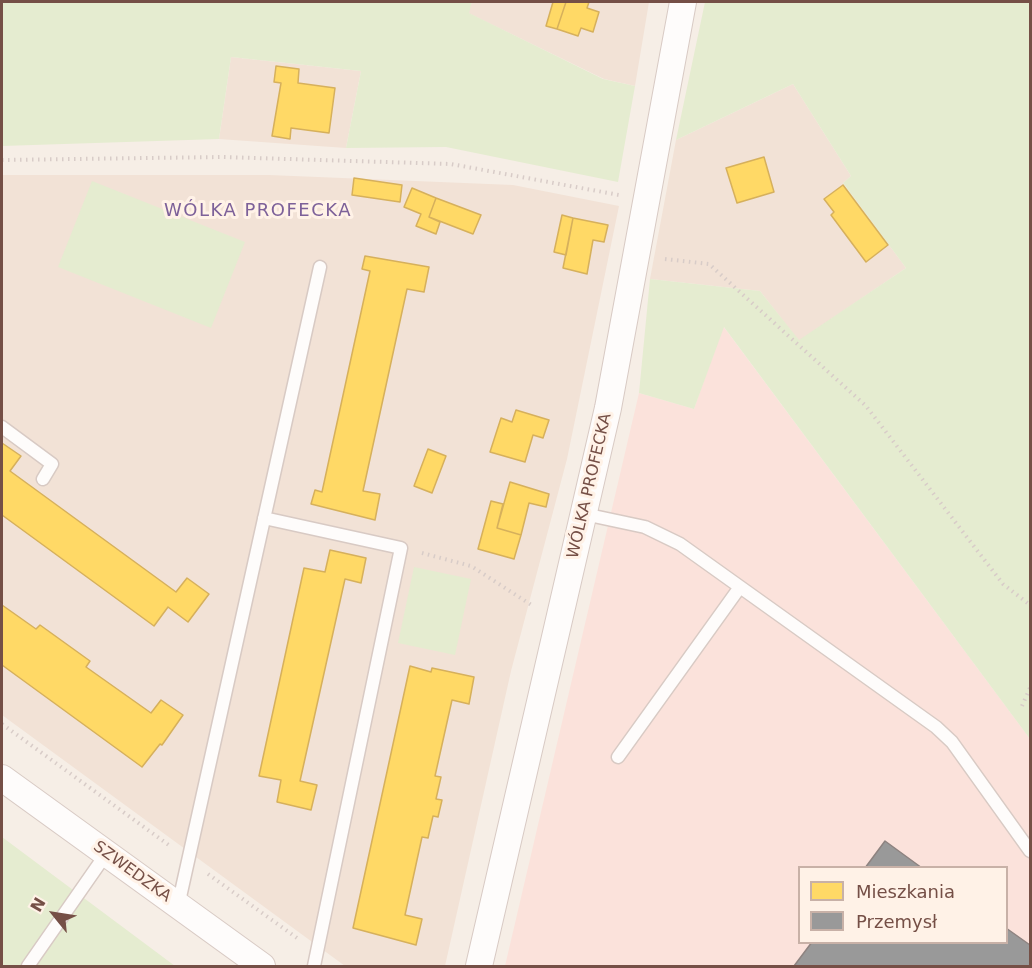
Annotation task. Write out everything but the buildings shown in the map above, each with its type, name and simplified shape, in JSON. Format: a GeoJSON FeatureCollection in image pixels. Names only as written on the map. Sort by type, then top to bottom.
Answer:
{"type":"FeatureCollection","features":[{"type":"Feature","properties":{"kind":"street","name":"WÓLKA PROFECKA"},"geometry":{"type":"LineString","coordinates":[[479,966],[608,408],[683,2]]}},
{"type":"Feature","properties":{"kind":"street","name":"SZWEDZKA"},"geometry":{"type":"LineString","coordinates":[[2,778],[262,966]]}},
{"type":"Feature","properties":{"kind":"lane"},"geometry":{"type":"LineString","coordinates":[[178,906],[320,267]]}},
{"type":"Feature","properties":{"kind":"lane"},"geometry":{"type":"LineString","coordinates":[[2,427],[52,464],[43,479]]}},
{"type":"Feature","properties":{"kind":"lane"},"geometry":{"type":"LineString","coordinates":[[584,514],[645,527],[680,544],[936,727],[952,742],[1030,851]]}},
{"type":"Feature","properties":{"kind":"lane"},"geometry":{"type":"LineString","coordinates":[[264,518],[400,548],[314,966]]}},
{"type":"Feature","properties":{"kind":"lane"},"geometry":{"type":"LineString","coordinates":[[618,757],[740,587]]}},
{"type":"Feature","properties":{"kind":"lane"},"geometry":{"type":"LineString","coordinates":[[27,966],[106,854]]}},
{"type":"Feature","properties":{"kind":"path"},"geometry":{"type":"LineString","coordinates":[[2,160],[222,157],[451,164],[620,195]]}},
{"type":"Feature","properties":{"kind":"path"},"geometry":{"type":"LineString","coordinates":[[636,256],[709,264],[866,406],[1004,584],[1030,605]]}},
{"type":"Feature","properties":{"kind":"path"},"geometry":{"type":"LineString","coordinates":[[400,548],[471,566],[536,608]]}},
{"type":"Feature","properties":{"kind":"path"},"geometry":{"type":"LineString","coordinates":[[1022,706],[1030,688]]}},
{"type":"Feature","properties":{"kind":"shaded area"},"geometry":{"type":"Polygon","coordinates":[[[472,2],[649,2],[635,86],[604,79],[468,13],[472,2]]]}},
{"type":"Feature","properties":{"kind":"shaded area"},"geometry":{"type":"Polygon","coordinates":[[[231,57],[361,71],[346,148],[219,139],[231,57]]]}},
{"type":"Feature","properties":{"kind":"shaded area"},"geometry":{"type":"Polygon","coordinates":[[[793,84],[851,176],[843,183],[906,268],[799,341],[760,291],[650,279],[676,140],[793,84]]]}},
{"type":"Feature","properties":{"kind":"shaded area"},"geometry":{"type":"Polygon","coordinates":[[[2,175],[269,175],[513,185],[619,206],[567,459],[511,671],[445,966],[345,966],[2,715],[2,175]]]}},
{"type":"Feature","properties":{"kind":"shaded area"},"geometry":{"type":"Polygon","coordinates":[[[723,326],[1030,739],[1030,966],[505,966],[639,393],[694,409],[723,326]]]}},
{"type":"Feature","properties":{"kind":"green space"},"geometry":{"type":"Polygon","coordinates":[[[2,2],[472,2],[469,13],[603,79],[635,86],[618,182],[446,147],[346,148],[361,71],[231,57],[219,139],[2,146],[2,2]]]}},
{"type":"Feature","properties":{"kind":"green space"},"geometry":{"type":"Polygon","coordinates":[[[705,2],[1030,2],[1030,739],[724,327],[694,409],[639,393],[650,279],[760,291],[799,340],[906,268],[843,183],[851,176],[793,84],[676,140],[705,2]]]}},
{"type":"Feature","properties":{"kind":"green space"},"geometry":{"type":"Polygon","coordinates":[[[92,181],[245,242],[211,328],[58,267],[92,181]]]}},
{"type":"Feature","properties":{"kind":"green space"},"geometry":{"type":"Polygon","coordinates":[[[414,567],[471,579],[455,655],[398,643],[414,567]]]}},
{"type":"Feature","properties":{"kind":"green space"},"geometry":{"type":"Polygon","coordinates":[[[2,837],[175,966],[2,966],[2,837]]]}},
{"type":"Feature","properties":{"kind":"district","name":"WÓLKA PROFECKA"},"geometry":{"type":"Point","coordinates":[258,211]}}]}
